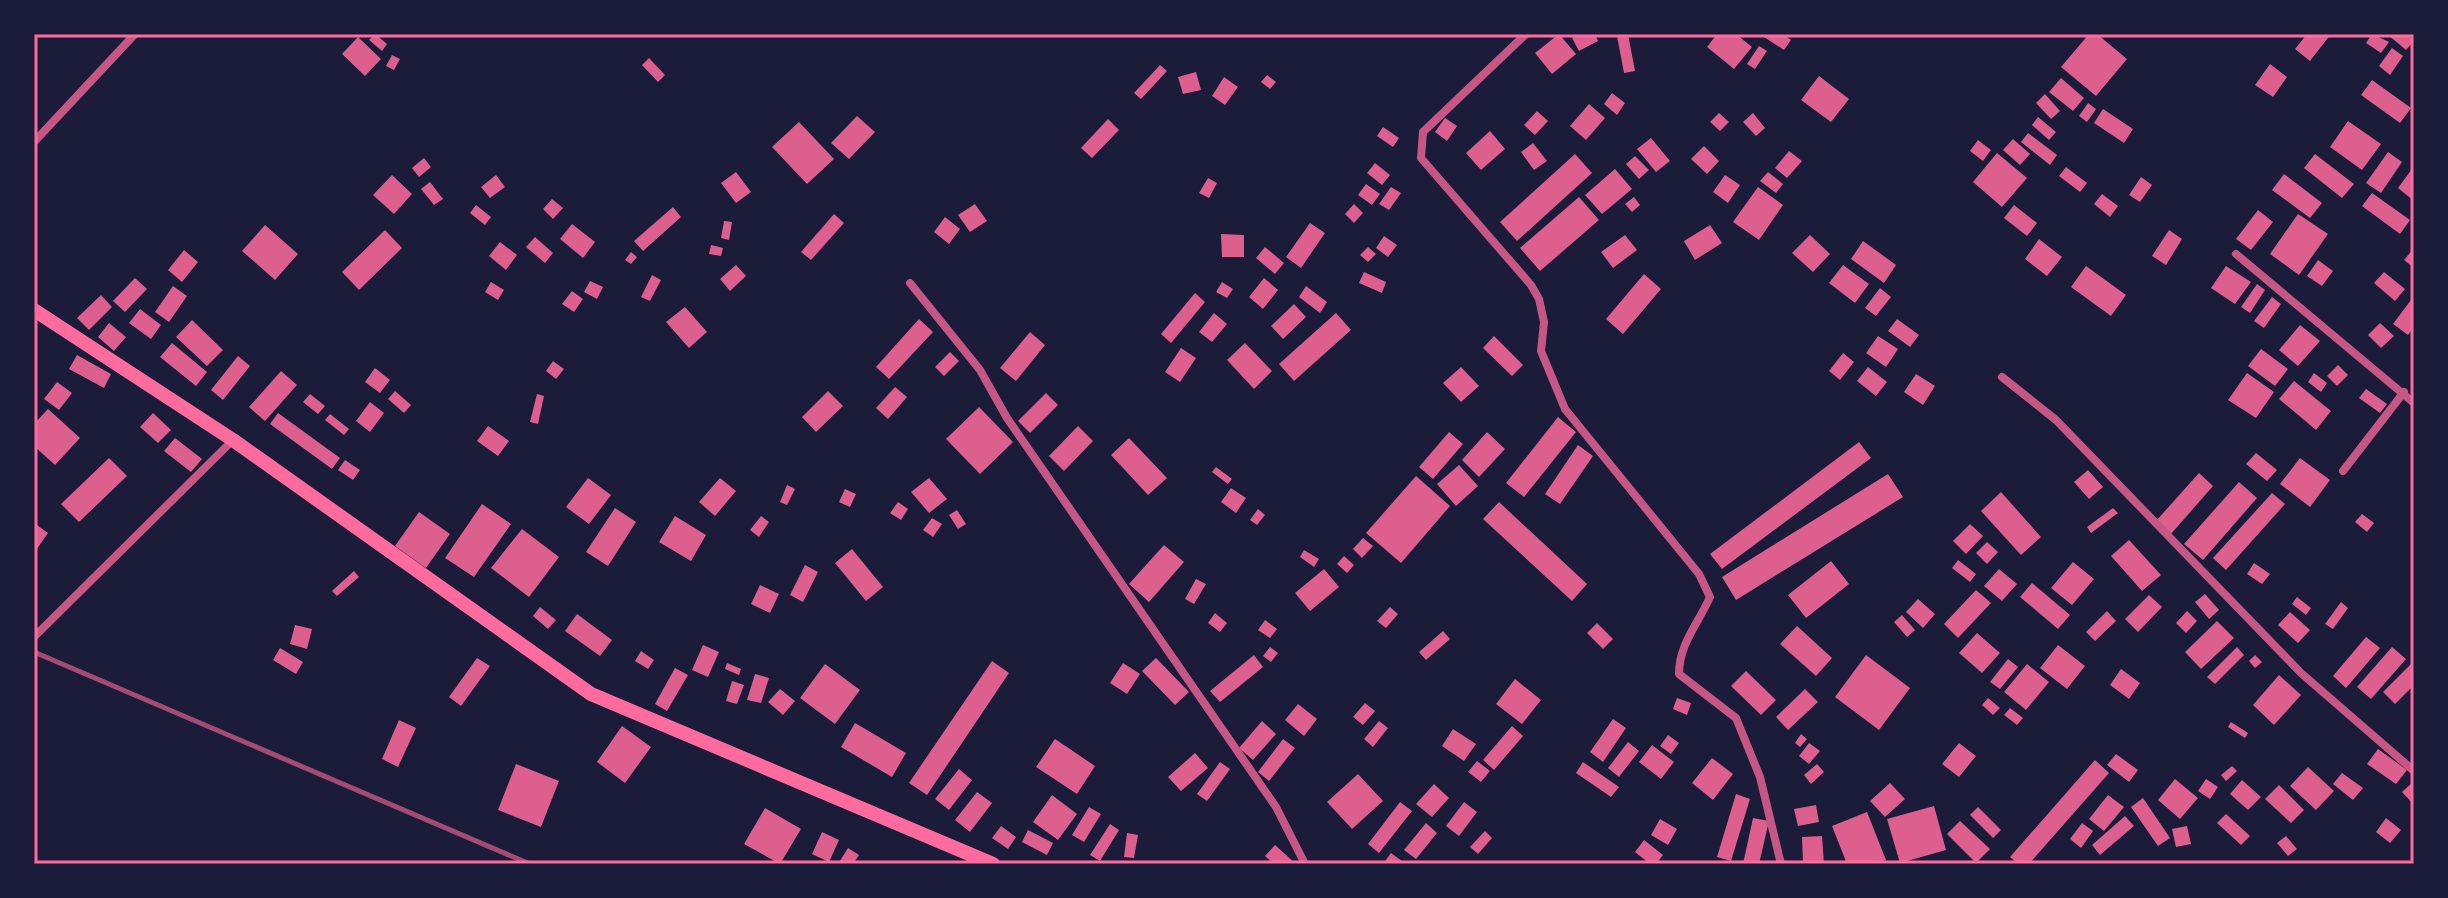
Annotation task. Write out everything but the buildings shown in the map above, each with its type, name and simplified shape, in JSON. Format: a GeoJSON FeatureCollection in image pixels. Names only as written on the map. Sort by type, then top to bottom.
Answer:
{"type":"FeatureCollection","features":[{"type":"Feature","properties":{"kind":"highway"},"geometry":{"type":"LineString","coordinates":[[34,310],[233,440],[591,694],[993,864]]}},
{"type":"Feature","properties":{"kind":"street"},"geometry":{"type":"LineString","coordinates":[[34,142],[135,34]]}},
{"type":"Feature","properties":{"kind":"street"},"geometry":{"type":"LineString","coordinates":[[1526,34],[1423,132],[1421,158],[1531,285],[1539,299],[1544,322],[1541,351],[1565,409],[1699,574],[1710,597],[1686,640],[1679,658],[1679,674],[1736,718],[1760,777],[1781,864]]}},
{"type":"Feature","properties":{"kind":"street"},"geometry":{"type":"LineString","coordinates":[[2236,254],[2414,403]]}},
{"type":"Feature","properties":{"kind":"street"},"geometry":{"type":"LineString","coordinates":[[910,283],[980,370],[1007,418],[1276,807],[1305,864]]}},
{"type":"Feature","properties":{"kind":"street"},"geometry":{"type":"LineString","coordinates":[[2002,377],[2056,420],[2301,673],[2414,771]]}},
{"type":"Feature","properties":{"kind":"street"},"geometry":{"type":"LineString","coordinates":[[2343,471],[2404,392]]}},
{"type":"Feature","properties":{"kind":"street"},"geometry":{"type":"LineString","coordinates":[[34,637],[233,440]]}},
{"type":"Feature","properties":{"kind":"railway"},"geometry":{"type":"LineString","coordinates":[[34,652],[530,864]]}}]}
